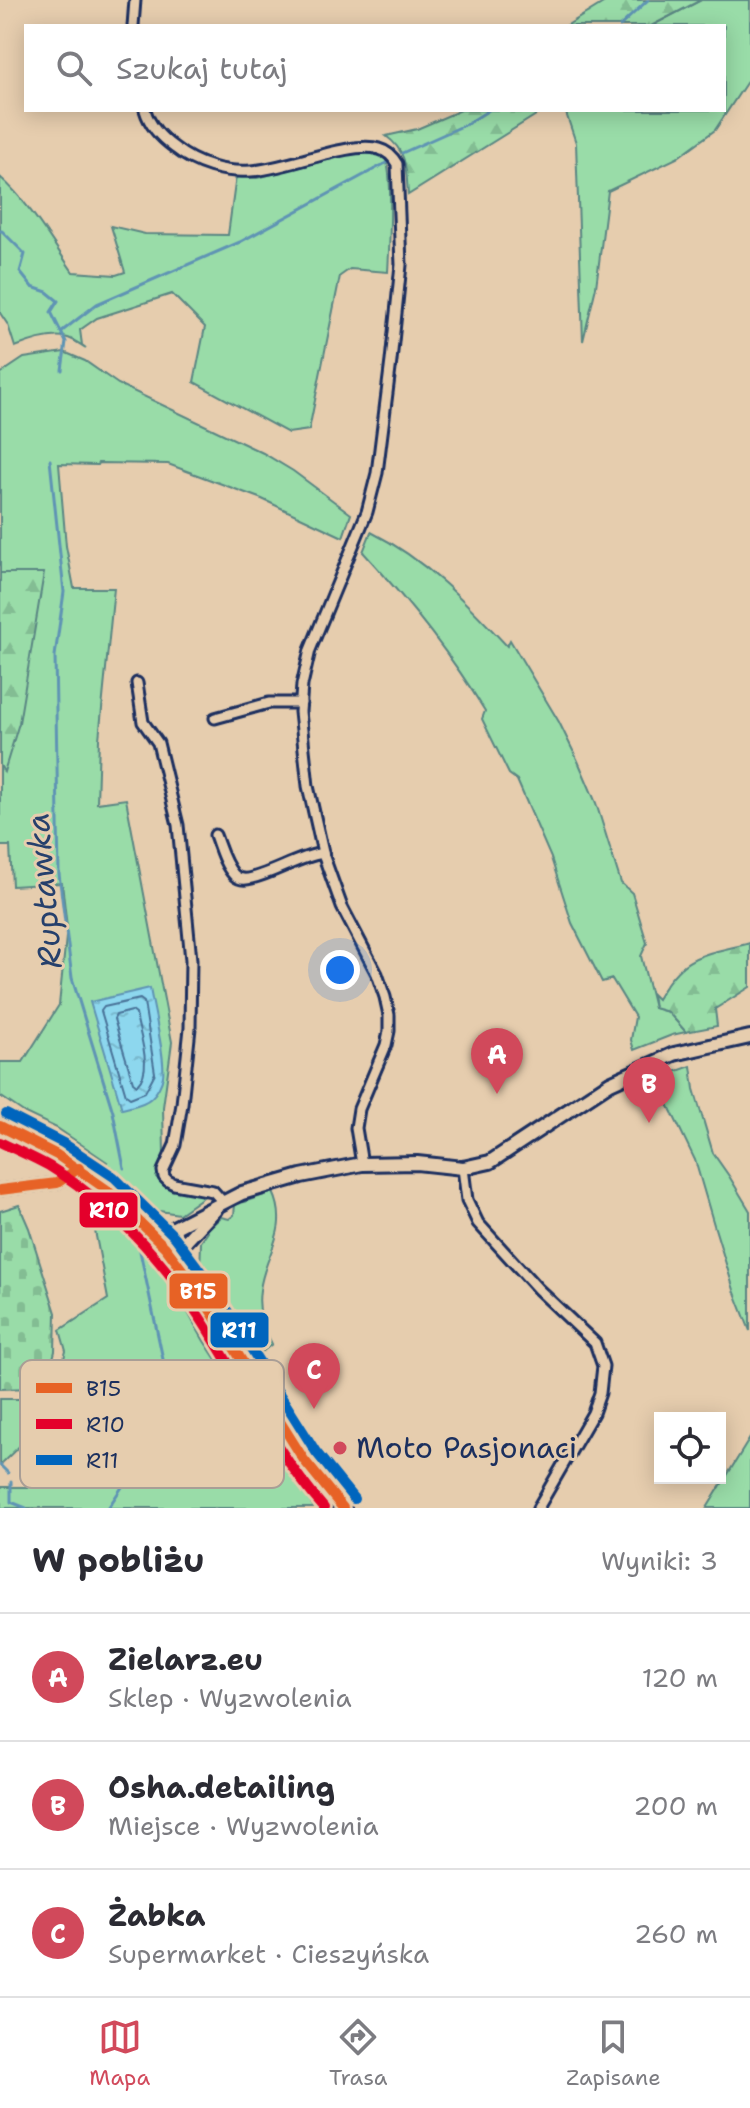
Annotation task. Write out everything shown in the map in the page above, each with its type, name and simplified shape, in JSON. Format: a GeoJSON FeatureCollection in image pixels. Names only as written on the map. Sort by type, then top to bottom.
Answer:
{"type":"FeatureCollection","features":[{"type":"Feature","properties":{"kind":"main road"},"geometry":{"type":"LineString","coordinates":[[0,1126],[79,1168],[117,1198],[172,1256],[199,1292],[242,1360]]}},
{"type":"Feature","properties":{"kind":"main road"},"geometry":{"type":"LineString","coordinates":[[284,1428],[304,1460],[343,1508]]}},
{"type":"Feature","properties":{"kind":"street"},"geometry":{"type":"LineString","coordinates":[[133,24],[135,0]]}},
{"type":"Feature","properties":{"kind":"street"},"geometry":{"type":"LineString","coordinates":[[146,112],[156,132],[169,144],[181,153],[218,169],[267,170],[362,147],[381,149],[397,164],[401,265],[374,489],[310,650],[301,703],[308,786],[323,853],[342,907],[377,974],[389,1015],[386,1045],[359,1109],[356,1128],[362,1164]]}},
{"type":"Feature","properties":{"kind":"street"},"geometry":{"type":"LineString","coordinates":[[137,683],[143,722],[158,743],[178,825],[191,960],[190,1028],[182,1104],[175,1145],[163,1171],[168,1181],[213,1191],[223,1202]]}},
{"type":"Feature","properties":{"kind":"street"},"geometry":{"type":"LineString","coordinates":[[215,718],[269,703],[301,703]]}},
{"type":"Feature","properties":{"kind":"street"},"geometry":{"type":"LineString","coordinates":[[215,835],[226,862],[235,877],[240,879],[251,879],[323,853]]}},
{"type":"Feature","properties":{"kind":"street"},"geometry":{"type":"LineString","coordinates":[[156,1237],[223,1202],[259,1187],[301,1176],[362,1164],[417,1163],[463,1168],[490,1162],[599,1088],[674,1054],[750,1037]]}},
{"type":"Feature","properties":{"kind":"street"},"geometry":{"type":"LineString","coordinates":[[0,1190],[57,1183],[79,1168]]}},
{"type":"Feature","properties":{"kind":"street"},"geometry":{"type":"LineString","coordinates":[[463,1168],[467,1200],[478,1223],[538,1289],[595,1343],[603,1363],[600,1393],[593,1413],[538,1508]]}},
{"type":"Feature","properties":{"kind":"street"},"geometry":{"type":"LineString","coordinates":[[172,1256],[223,1202]]}},
{"type":"Feature","properties":{"kind":"green space"},"geometry":{"type":"Polygon","coordinates":[[[608,0],[701,0],[655,24],[569,24],[608,0]]]}},
{"type":"Feature","properties":{"kind":"green space"},"geometry":{"type":"Polygon","coordinates":[[[701,0],[750,0],[750,77],[715,130],[677,158],[608,191],[596,287],[583,341],[576,143],[566,112],[726,112],[726,24],[655,24],[701,0]]]}},
{"type":"Feature","properties":{"kind":"green space"},"geometry":{"type":"Polygon","coordinates":[[[456,112],[541,112],[408,195],[402,155],[386,136],[417,129],[456,112]]]}},
{"type":"Feature","properties":{"kind":"green space"},"geometry":{"type":"Polygon","coordinates":[[[375,151],[382,154],[388,166],[388,272],[350,269],[340,276],[309,430],[288,433],[194,382],[205,327],[172,294],[97,318],[80,330],[82,345],[86,348],[68,338],[56,336],[15,347],[8,325],[0,313],[0,177],[30,210],[73,272],[116,275],[125,272],[111,226],[145,234],[228,235],[236,176],[257,178],[355,153],[375,151]]]}},
{"type":"Feature","properties":{"kind":"green space"},"geometry":{"type":"Polygon","coordinates":[[[64,352],[85,361],[118,384],[263,453],[351,514],[343,537],[262,499],[168,464],[59,464],[66,546],[74,588],[114,588],[99,739],[97,803],[126,799],[172,1042],[163,1107],[164,1154],[168,1155],[156,1177],[171,1189],[206,1195],[179,1214],[146,1209],[123,1186],[100,1170],[107,1162],[57,1128],[25,1113],[0,1096],[0,1062],[23,1062],[59,1005],[67,927],[62,883],[12,886],[10,846],[0,846],[0,374],[24,358],[64,352]]]}},
{"type":"Feature","properties":{"kind":"green space"},"geometry":{"type":"Polygon","coordinates":[[[371,532],[427,569],[461,598],[507,646],[510,640],[559,722],[578,761],[596,803],[621,883],[632,893],[647,943],[641,956],[654,1008],[668,1012],[686,1032],[634,1050],[631,1040],[635,1017],[612,979],[602,982],[572,923],[551,858],[517,780],[509,774],[482,719],[485,711],[428,628],[363,552],[371,532]]]}},
{"type":"Feature","properties":{"kind":"green space"},"geometry":{"type":"Polygon","coordinates":[[[0,573],[44,573],[19,723],[4,772],[0,765],[0,573]]]}},
{"type":"Feature","properties":{"kind":"green space"},"geometry":{"type":"Polygon","coordinates":[[[750,943],[750,987],[715,1009],[717,1026],[686,1032],[668,1012],[654,1008],[652,994],[657,999],[685,964],[706,954],[750,943]]]}},
{"type":"Feature","properties":{"kind":"green space"},"geometry":{"type":"Polygon","coordinates":[[[691,1066],[694,1089],[713,1153],[750,1211],[750,1331],[734,1290],[695,1160],[667,1102],[652,1080],[691,1066]]]}},
{"type":"Feature","properties":{"kind":"green space"},"geometry":{"type":"Polygon","coordinates":[[[273,1192],[278,1206],[278,1230],[262,1277],[259,1297],[262,1318],[272,1344],[262,1352],[265,1360],[254,1360],[200,1273],[201,1242],[207,1230],[221,1217],[229,1219],[234,1215],[235,1205],[273,1192]]]}},
{"type":"Feature","properties":{"kind":"green space"},"geometry":{"type":"Polygon","coordinates":[[[88,1194],[122,1221],[140,1243],[183,1304],[216,1360],[64,1360],[66,1351],[60,1330],[108,1299],[88,1194]]]}},
{"type":"Feature","properties":{"kind":"green space"},"geometry":{"type":"Polygon","coordinates":[[[19,1205],[56,1313],[53,1360],[20,1360],[20,1388],[0,1389],[0,1211],[19,1205]]]}},
{"type":"Feature","properties":{"kind":"green space"},"geometry":{"type":"Polygon","coordinates":[[[0,1399],[20,1399],[20,1446],[0,1465],[0,1399]]]}},
{"type":"Feature","properties":{"kind":"green space"},"geometry":{"type":"Polygon","coordinates":[[[750,1438],[750,1508],[707,1508],[722,1484],[726,1484],[726,1477],[750,1438]]]}},
{"type":"Feature","properties":{"kind":"green space"},"geometry":{"type":"Polygon","coordinates":[[[284,1460],[314,1508],[1,1508],[0,1487],[284,1488],[284,1460]]]}},
{"type":"Feature","properties":{"kind":"water"},"geometry":{"type":"Polygon","coordinates":[[[150,988],[163,1058],[162,1079],[157,1091],[148,1100],[122,1109],[90,1002],[150,988]]]}},
{"type":"Feature","properties":{"kind":"waterway"},"geometry":{"type":"LineString","coordinates":[[622,24],[648,0]]}},
{"type":"Feature","properties":{"kind":"waterway"},"geometry":{"type":"LineString","coordinates":[[402,153],[467,124],[486,112]]}},
{"type":"Feature","properties":{"kind":"waterway"},"geometry":{"type":"LineString","coordinates":[[61,332],[97,304],[240,242],[386,163]]}},
{"type":"Feature","properties":{"kind":"waterway","name":"Ruptawka"},"geometry":{"type":"LineString","coordinates":[[0,231],[25,254],[20,272],[32,287],[47,292],[58,301],[51,312],[66,342],[62,370]]}},
{"type":"Feature","properties":{"kind":"waterway","name":"Ruptawka"},"geometry":{"type":"LineString","coordinates":[[50,460],[64,592],[55,656],[59,874],[72,978],[113,1112],[124,1168]]}},
{"type":"Feature","properties":{"kind":"waterway","name":"Ruptawka"},"geometry":{"type":"LineString","coordinates":[[137,1237],[163,1360]]}},
{"type":"Feature","properties":{"kind":"waterway"},"geometry":{"type":"LineString","coordinates":[[0,1465],[8,1473]]}},
{"type":"Feature","properties":{"kind":"waterway"},"geometry":{"type":"LineString","coordinates":[[11,1482],[11,1502],[26,1508]]}},
{"type":"Feature","properties":{"kind":"waterway","name":"Ruptawka"},"geometry":{"type":"LineString","coordinates":[[108,1508],[121,1488]]}},
{"type":"Feature","properties":{"kind":"transit line","name":"R11"},"geometry":{"type":"LineString","coordinates":[[6,1114],[63,1143],[114,1177],[175,1237],[211,1285],[258,1360]]}},
{"type":"Feature","properties":{"kind":"transit line","name":"B15"},"geometry":{"type":"LineString","coordinates":[[0,1126],[57,1155],[106,1189],[165,1247],[199,1292],[242,1360]]}},
{"type":"Feature","properties":{"kind":"transit line","name":"R10"},"geometry":{"type":"LineString","coordinates":[[0,1142],[49,1166],[119,1219],[179,1286],[226,1360]]}},
{"type":"Feature","properties":{"kind":"transit line","name":"B15"},"geometry":{"type":"LineString","coordinates":[[0,1190],[57,1183],[79,1168]]}},
{"type":"Feature","properties":{"kind":"transit line","name":"R11"},"geometry":{"type":"LineString","coordinates":[[284,1401],[316,1452],[354,1499]]}},
{"type":"Feature","properties":{"kind":"transit line","name":"B15"},"geometry":{"type":"LineString","coordinates":[[284,1428],[304,1460],[343,1508]]}},
{"type":"Feature","properties":{"kind":"transit line","name":"R10"},"geometry":{"type":"LineString","coordinates":[[284,1455],[324,1508]]}},
{"type":"Feature","properties":{"kind":"place","name":"Zielarz.eu"},"geometry":{"type":"Point","coordinates":[497,1094]}},
{"type":"Feature","properties":{"kind":"place","name":"Osha.detailing"},"geometry":{"type":"Point","coordinates":[649,1123]}},
{"type":"Feature","properties":{"kind":"place","name":"Żabka"},"geometry":{"type":"Point","coordinates":[314,1409]}},
{"type":"Feature","properties":{"kind":"place","name":"Moto Pasjonaci"},"geometry":{"type":"Point","coordinates":[340,1448]}}]}
